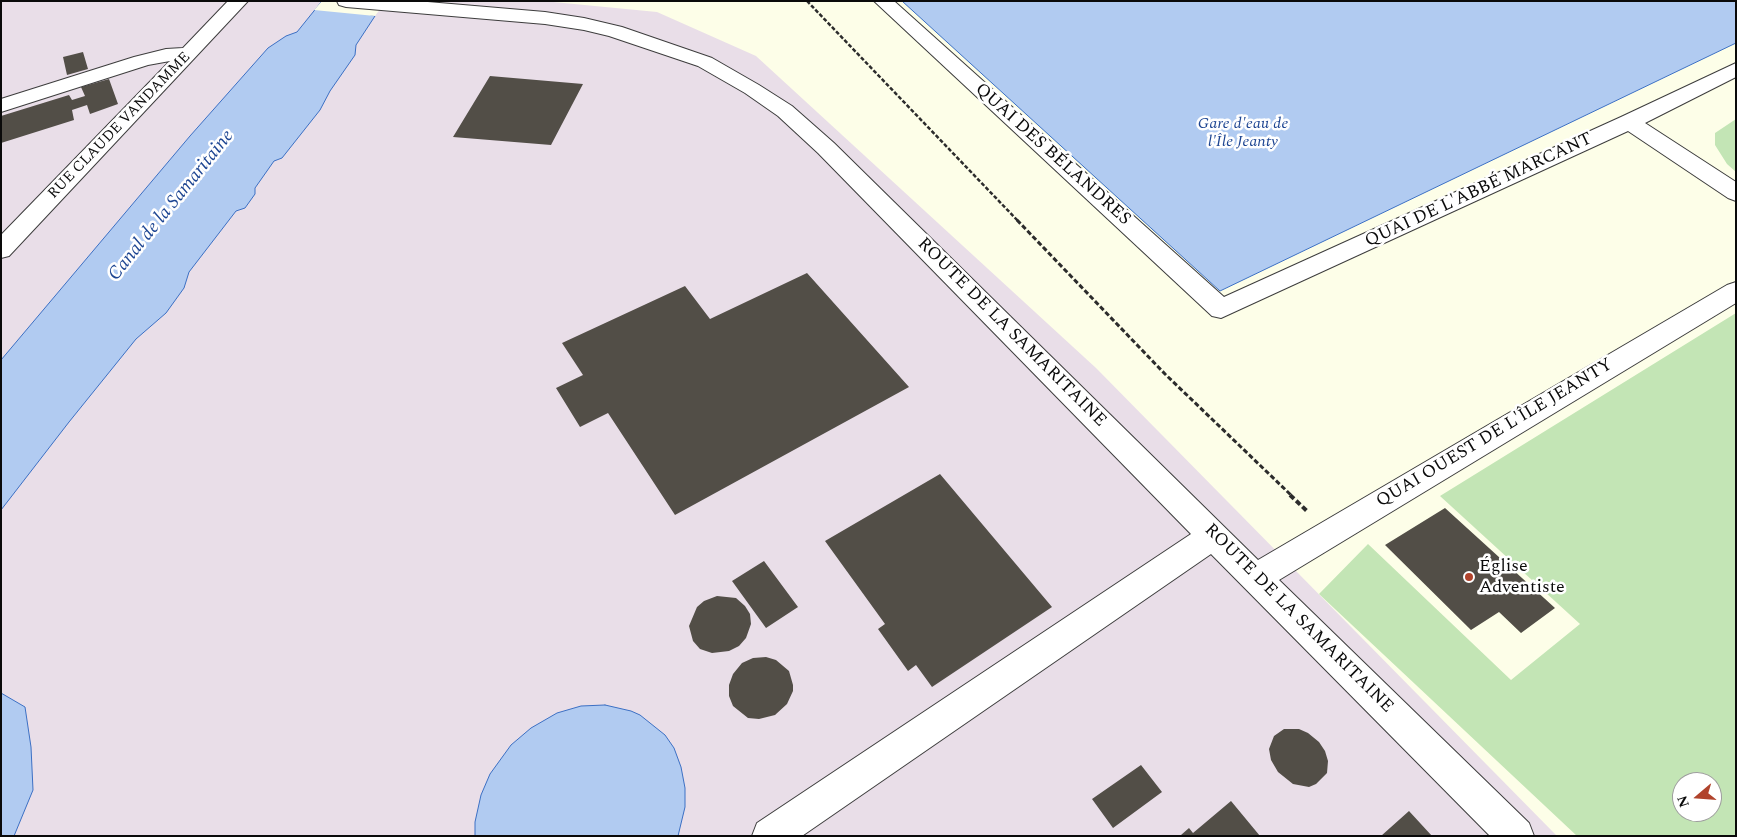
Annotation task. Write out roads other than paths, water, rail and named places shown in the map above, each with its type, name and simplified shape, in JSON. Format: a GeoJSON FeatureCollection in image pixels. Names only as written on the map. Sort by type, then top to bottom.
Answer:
{"type":"FeatureCollection","features":[{"type":"Feature","properties":{"kind":"street","name":"RUE CLAUDE VANDAMME"},"geometry":{"type":"LineString","coordinates":[[1,250],[239,1]]}},
{"type":"Feature","properties":{"kind":"street","name":"ROUTE DE LA SAMARITAINE"},"geometry":{"type":"LineString","coordinates":[[346,1],[554,19],[615,31],[705,62],[768,99],[802,125],[826,148],[1254,578],[1383,702],[1516,836]]}},
{"type":"Feature","properties":{"kind":"street","name":"QUAI DES BÉLANDRES"},"geometry":{"type":"LineString","coordinates":[[883,1],[1221,309]]}},
{"type":"Feature","properties":{"kind":"street"},"geometry":{"type":"LineString","coordinates":[[1,106],[141,61],[166,55],[188,54]]}},
{"type":"Feature","properties":{"kind":"street","name":"QUAI DE L'ABBÉ MARCANT"},"geometry":{"type":"LineString","coordinates":[[1221,309],[1629,122],[1736,69]]}},
{"type":"Feature","properties":{"kind":"street"},"geometry":{"type":"LineString","coordinates":[[1629,122],[1736,193]]}},
{"type":"Feature","properties":{"kind":"street","name":"QUAI OUEST DE L'ÎLE JEANTY"},"geometry":{"type":"LineString","coordinates":[[1254,578],[1736,290]]}},
{"type":"Feature","properties":{"kind":"street"},"geometry":{"type":"LineString","coordinates":[[770,836],[1213,536]]}},
{"type":"Feature","properties":{"kind":"water","name":"Canal de la Samaritaine"},"geometry":{"type":"Polygon","coordinates":[[[322,1],[375,16],[356,45],[355,55],[330,91],[320,110],[282,158],[274,161],[255,188],[255,194],[245,208],[236,211],[189,272],[184,288],[166,313],[136,339],[1,510],[1,360],[190,136],[268,48],[286,36],[297,32],[322,1]]]}},
{"type":"Feature","properties":{"kind":"water","name":"Gare d'eau de l'Île Jeanty"},"geometry":{"type":"Polygon","coordinates":[[[902,1],[1736,1],[1736,43],[1220,291],[902,1]]]}},
{"type":"Feature","properties":{"kind":"water"},"geometry":{"type":"Polygon","coordinates":[[[1,693],[25,707],[31,747],[33,790],[14,836],[1,836],[1,693]]]}},
{"type":"Feature","properties":{"kind":"water"},"geometry":{"type":"Polygon","coordinates":[[[605,705],[640,715],[665,735],[674,748],[681,767],[685,788],[685,807],[678,836],[475,836],[475,822],[481,795],[490,774],[511,745],[531,728],[557,713],[581,706],[605,705]]]}},
{"type":"Feature","properties":{"kind":"place","name":"Église Adventiste"},"geometry":{"type":"Point","coordinates":[1469,577]}}]}
